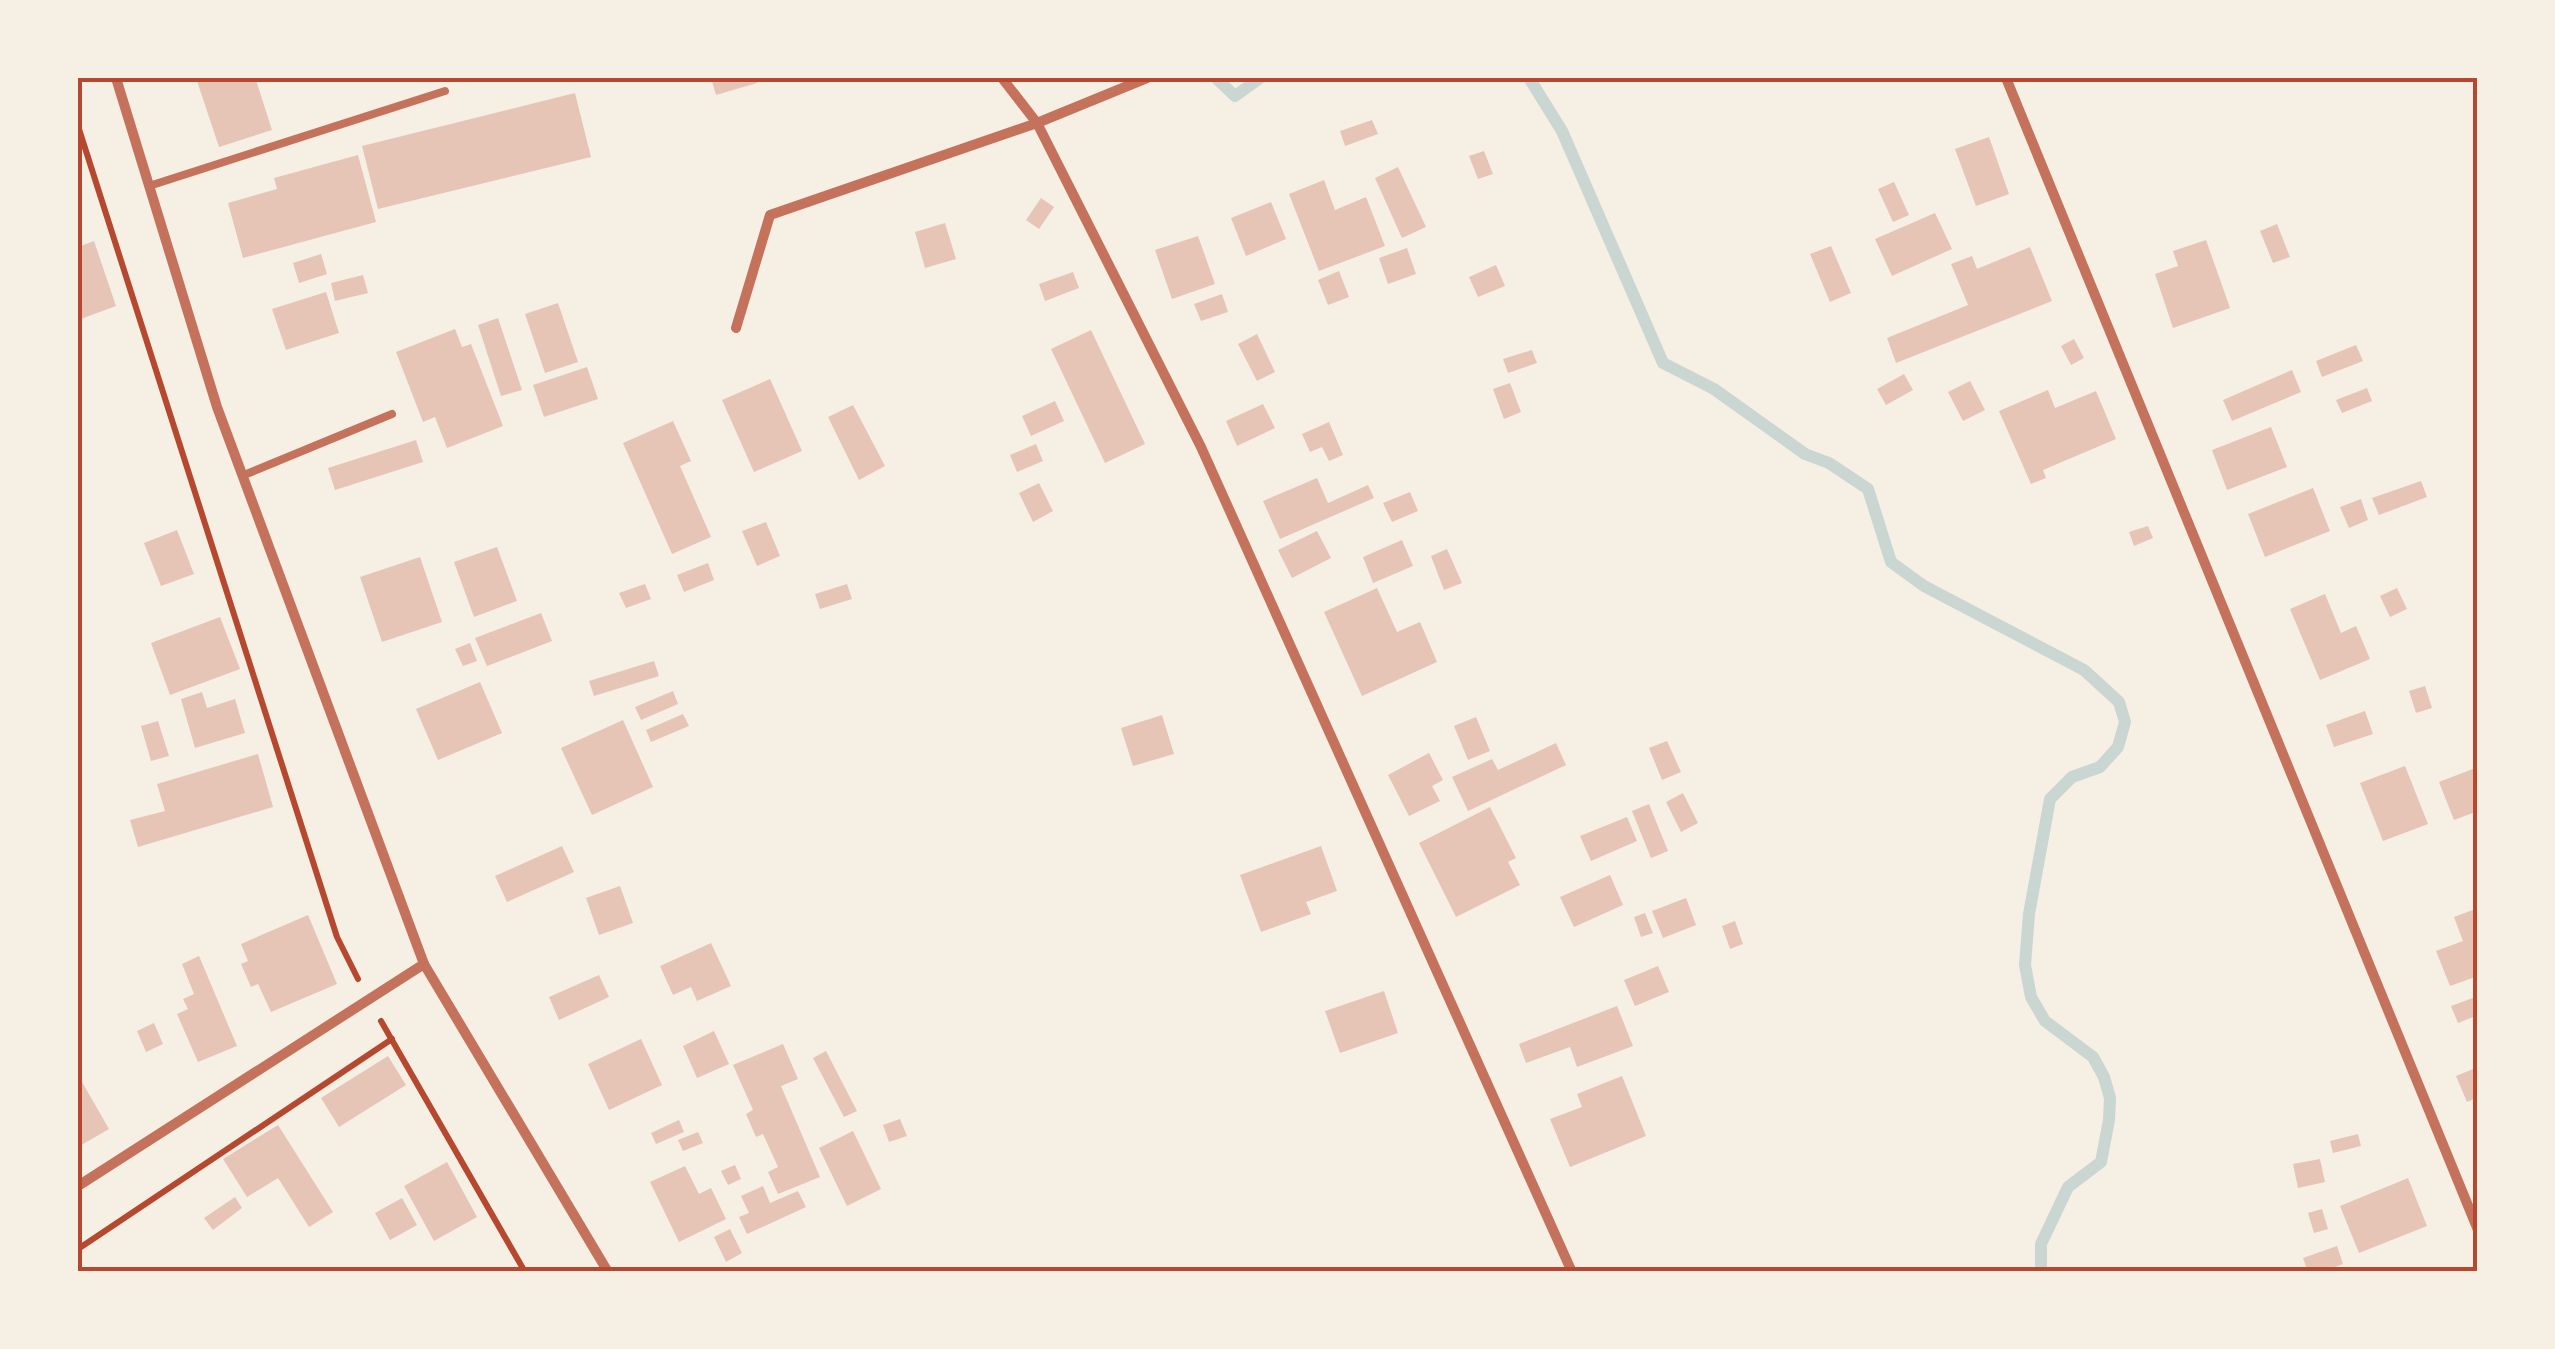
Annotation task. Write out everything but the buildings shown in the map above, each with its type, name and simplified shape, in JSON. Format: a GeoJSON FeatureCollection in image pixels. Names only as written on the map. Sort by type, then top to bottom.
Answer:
{"type":"FeatureCollection","features":[{"type":"Feature","properties":{"kind":"street"},"geometry":{"type":"LineString","coordinates":[[116,78],[217,407],[424,964],[608,1272]]}},
{"type":"Feature","properties":{"kind":"street"},"geometry":{"type":"LineString","coordinates":[[1002,78],[1037,123],[1201,447],[1572,1272]]}},
{"type":"Feature","properties":{"kind":"street"},"geometry":{"type":"LineString","coordinates":[[736,328],[770,216],[1037,123],[1147,78]]}},
{"type":"Feature","properties":{"kind":"street"},"geometry":{"type":"LineString","coordinates":[[2006,78],[2478,1230]]}},
{"type":"Feature","properties":{"kind":"street"},"geometry":{"type":"LineString","coordinates":[[78,1186],[424,964]]}},
{"type":"Feature","properties":{"kind":"lane"},"geometry":{"type":"LineString","coordinates":[[149,186],[445,91]]}},
{"type":"Feature","properties":{"kind":"lane"},"geometry":{"type":"LineString","coordinates":[[244,476],[392,414]]}},
{"type":"Feature","properties":{"kind":"path"},"geometry":{"type":"LineString","coordinates":[[78,126],[337,937],[368,999],[524,1272]]}},
{"type":"Feature","properties":{"kind":"path"},"geometry":{"type":"LineString","coordinates":[[78,1249],[392,1039]]}},
{"type":"Feature","properties":{"kind":"waterway"},"geometry":{"type":"LineString","coordinates":[[1216,78],[1235,96],[1260,78]]}},
{"type":"Feature","properties":{"kind":"waterway"},"geometry":{"type":"LineString","coordinates":[[1529,78],[1562,131],[1663,363],[1714,389],[1805,454],[1829,463],[1868,489],[1891,562],[1924,586],[2084,670],[2119,702],[2125,722],[2118,747],[2100,767],[2072,777],[2050,799],[2029,914],[2025,965],[2031,997],[2045,1021],[2093,1057],[2110,1098],[2101,1162],[2068,1187],[2041,1244],[2041,1272]]}}]}
